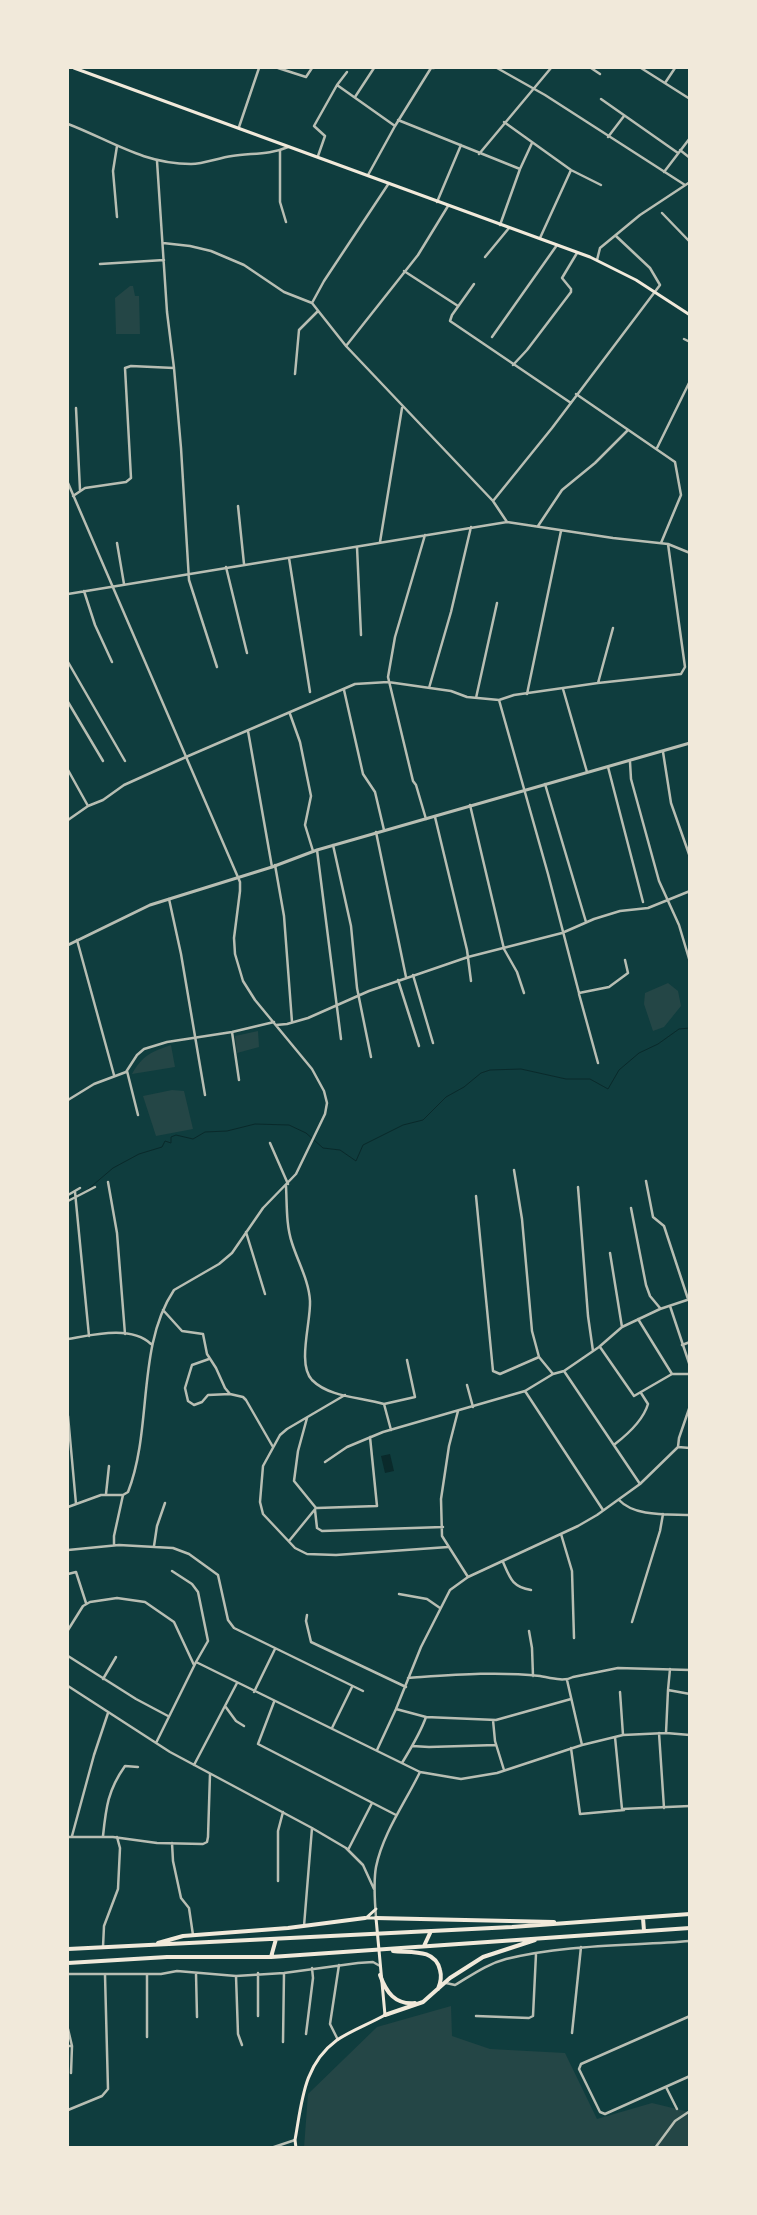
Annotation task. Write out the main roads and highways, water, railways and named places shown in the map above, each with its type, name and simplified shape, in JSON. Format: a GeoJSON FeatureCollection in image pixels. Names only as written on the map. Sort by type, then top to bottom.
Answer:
{"type":"FeatureCollection","features":[{"type":"Feature","properties":{"kind":"highway"},"geometry":{"type":"LineString","coordinates":[[68,1949],[156,1944],[180,1945],[431,1931],[690,1914]]}},
{"type":"Feature","properties":{"kind":"highway"},"geometry":{"type":"LineString","coordinates":[[156,1944],[175,1937],[304,1926],[365,1918]]}},
{"type":"Feature","properties":{"kind":"highway"},"geometry":{"type":"LineString","coordinates":[[643,1918],[644,1931]]}},
{"type":"Feature","properties":{"kind":"highway"},"geometry":{"type":"LineString","coordinates":[[376,1920],[570,1922]]}},
{"type":"Feature","properties":{"kind":"highway"},"geometry":{"type":"LineString","coordinates":[[68,1962],[167,1957],[271,1957],[388,1951],[424,1946],[690,1928]]}},
{"type":"Feature","properties":{"kind":"highway"},"geometry":{"type":"LineString","coordinates":[[424,1946],[431,1931]]}},
{"type":"Feature","properties":{"kind":"highway"},"geometry":{"type":"LineString","coordinates":[[384,2014],[422,2002],[483,1957],[547,1937]]}},
{"type":"Feature","properties":{"kind":"highway"},"geometry":{"type":"LineString","coordinates":[[271,1957],[276,1939]]}},
{"type":"Feature","properties":{"kind":"highway"},"geometry":{"type":"LineString","coordinates":[[388,1951],[427,1954],[434,1958],[441,1973],[441,1981],[435,1992]]}},
{"type":"Feature","properties":{"kind":"highway"},"geometry":{"type":"LineString","coordinates":[[380,1975],[384,1987],[395,1999],[411,2004],[422,2002]]}},
{"type":"Feature","properties":{"kind":"main road"},"geometry":{"type":"LineString","coordinates":[[74,68],[239,126],[437,202],[597,260],[655,291],[690,315]]}},
{"type":"Feature","properties":{"kind":"main road"},"geometry":{"type":"LineString","coordinates":[[365,1918],[376,1909]]}},
{"type":"Feature","properties":{"kind":"main road"},"geometry":{"type":"LineString","coordinates":[[296,2148],[295,2140],[307,2076],[319,2058],[338,2040],[384,2014],[376,1920],[365,1918]]}},
{"type":"Feature","properties":{"kind":"waterway"},"geometry":{"type":"LineString","coordinates":[[68,1198],[86,1191],[113,1168],[139,1154],[162,1147],[165,1141],[171,1143],[171,1137],[176,1135],[193,1139],[205,1132],[227,1131],[255,1124],[289,1125],[306,1133],[323,1148],[340,1150],[356,1161],[363,1145],[403,1125],[423,1120],[446,1097],[464,1087],[481,1073],[490,1070],[521,1069],[566,1079],[590,1079],[608,1089],[619,1070],[639,1053],[658,1044],[679,1029],[690,1028]]}}]}
